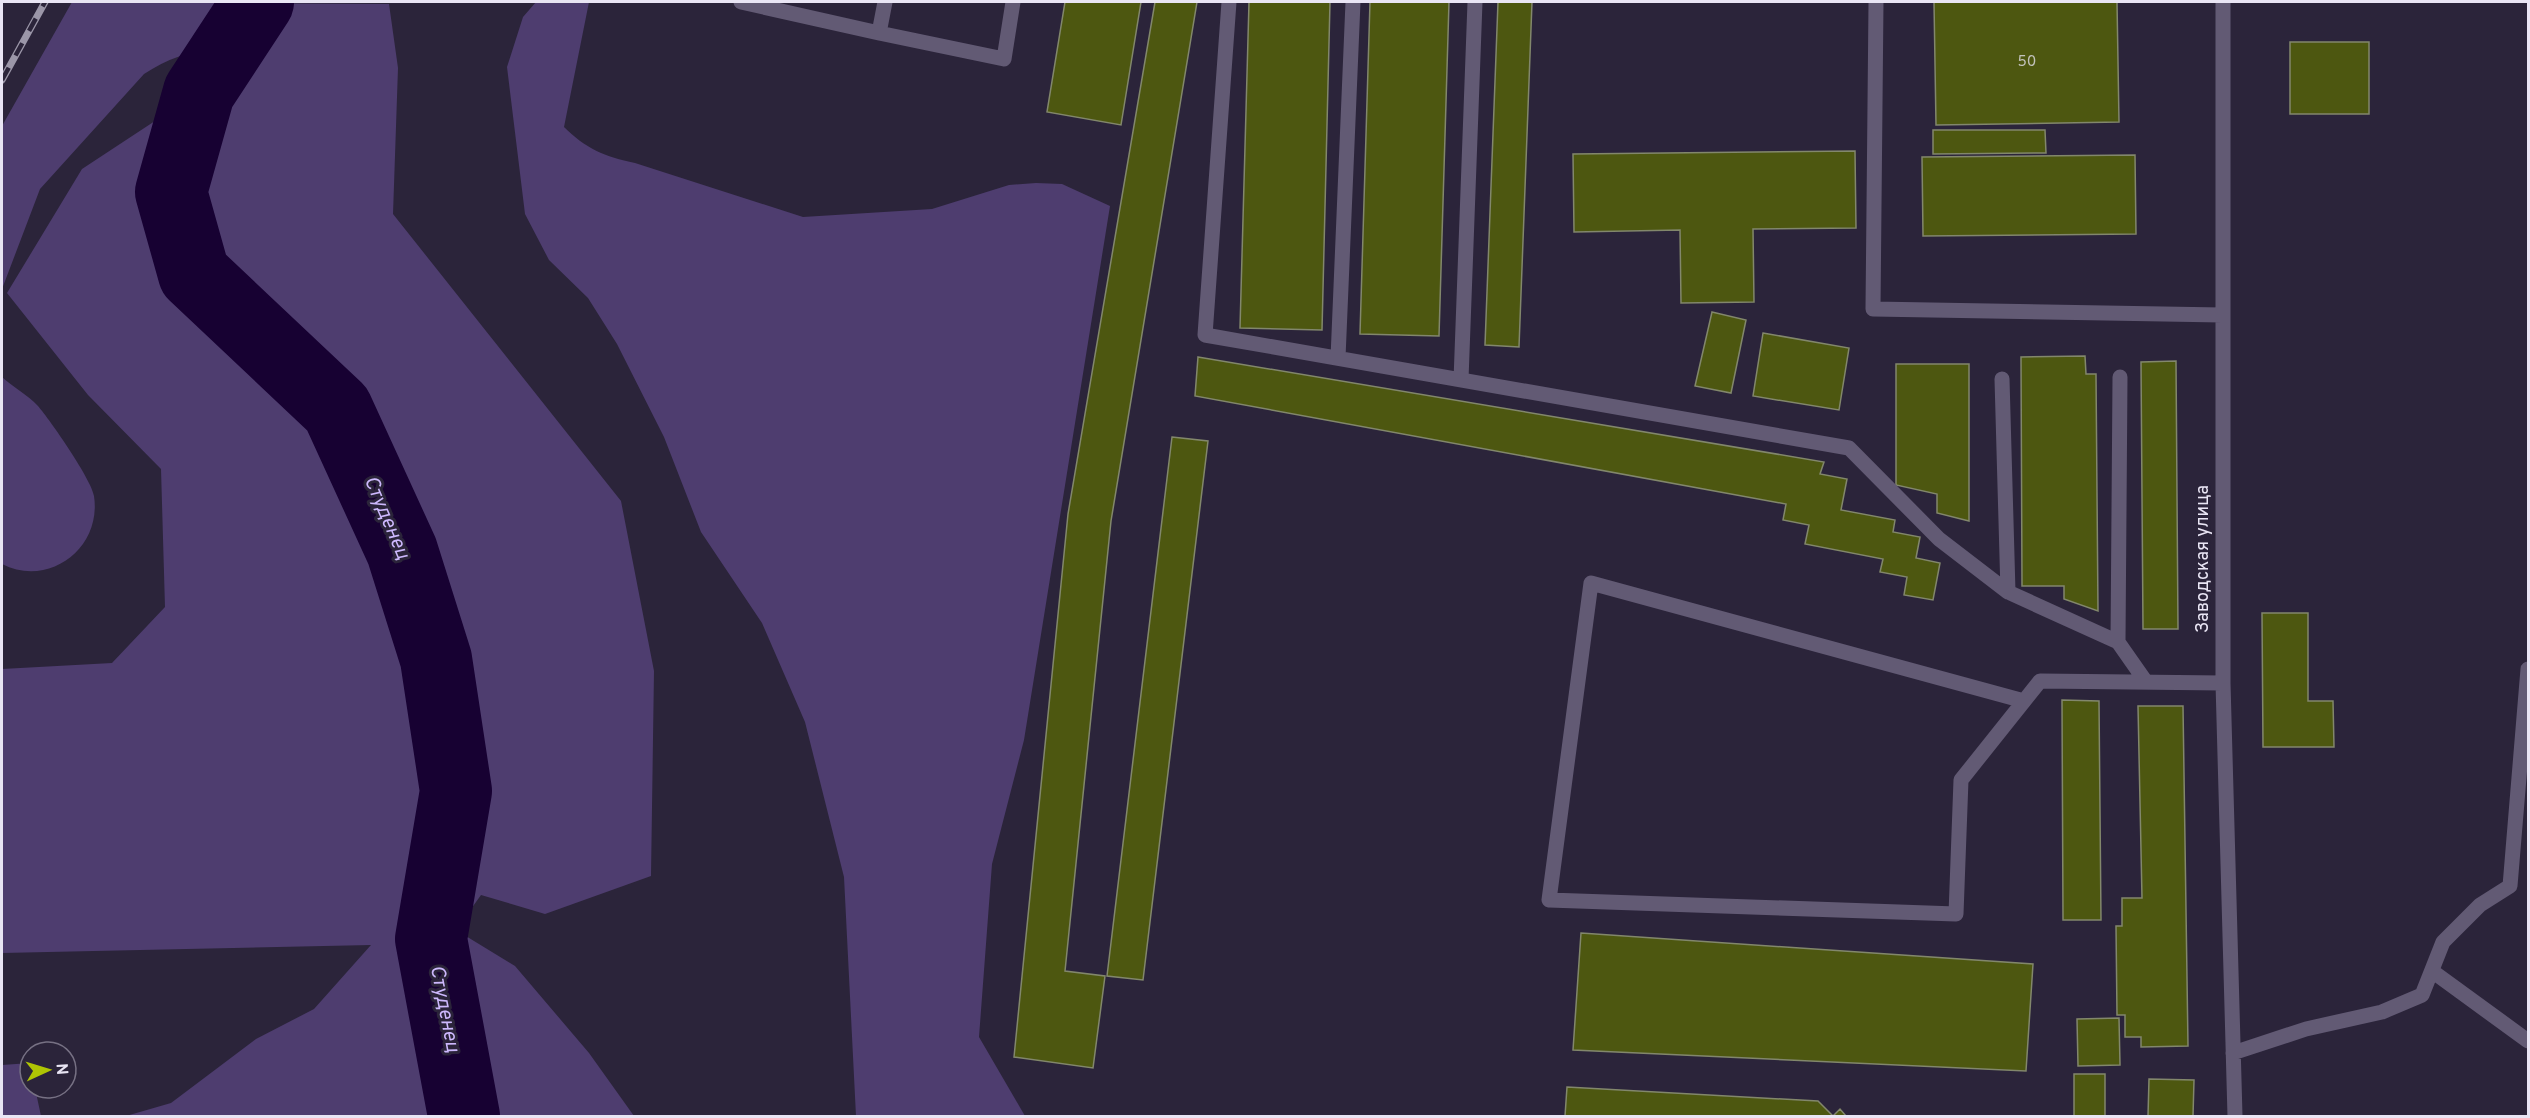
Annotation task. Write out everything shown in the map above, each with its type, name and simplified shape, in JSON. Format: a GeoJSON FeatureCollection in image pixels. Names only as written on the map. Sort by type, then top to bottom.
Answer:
{"type":"FeatureCollection","features":[{"type":"Feature","properties":{"kind":"street"},"geometry":{"type":"LineString","coordinates":[[741,2],[1004,59],[1013,2]]}},
{"type":"Feature","properties":{"kind":"street"},"geometry":{"type":"LineString","coordinates":[[879,33],[885,2]]}},
{"type":"Feature","properties":{"kind":"street"},"geometry":{"type":"LineString","coordinates":[[1229,2],[1205,335],[1849,448],[1939,539],[2008,592],[2118,642],[2146,682]]}},
{"type":"Feature","properties":{"kind":"street"},"geometry":{"type":"LineString","coordinates":[[1338,358],[1353,2]]}},
{"type":"Feature","properties":{"kind":"street"},"geometry":{"type":"LineString","coordinates":[[1461,380],[1475,2]]}},
{"type":"Feature","properties":{"kind":"street"},"geometry":{"type":"LineString","coordinates":[[1876,2],[1873,309],[2222,315]]}},
{"type":"Feature","properties":{"kind":"street","name":"Заводская улица"},"geometry":{"type":"LineString","coordinates":[[2223,2],[2223,683],[2235,1116]]}},
{"type":"Feature","properties":{"kind":"street"},"geometry":{"type":"LineString","coordinates":[[2118,642],[2120,377]]}},
{"type":"Feature","properties":{"kind":"street"},"geometry":{"type":"LineString","coordinates":[[2002,379],[2008,592]]}},
{"type":"Feature","properties":{"kind":"street"},"geometry":{"type":"LineString","coordinates":[[2024,701],[1591,583],[1549,900],[1956,914],[1961,780],[2040,681],[2223,683]]}},
{"type":"Feature","properties":{"kind":"street"},"geometry":{"type":"LineString","coordinates":[[2234,1053],[2306,1029],[2382,1012],[2422,995],[2444,942],[2480,905],[2510,886],[2529,669]]}},
{"type":"Feature","properties":{"kind":"street"},"geometry":{"type":"LineString","coordinates":[[2432,971],[2529,1041]]}},
{"type":"Feature","properties":{"kind":"shaded area"},"geometry":{"type":"Polygon","coordinates":[[[72,2],[389,4],[398,68],[393,214],[621,501],[654,671],[651,876],[545,914],[481,895],[456,930],[515,966],[589,1053],[634,1116],[126,1116],[171,1103],[256,1039],[314,1009],[371,945],[2,953],[2,669],[112,663],[165,607],[161,469],[88,395],[7,293],[82,169],[199,92],[224,51],[202,51],[182,55],[144,74],[40,189],[2,289],[2,126],[72,2]]]}},
{"type":"Feature","properties":{"kind":"shaded area"},"geometry":{"type":"Polygon","coordinates":[[[536,2],[589,2],[564,127],[580,141],[605,155],[803,217],[932,209],[1009,185],[1036,183],[1062,184],[1110,206],[1024,740],[992,864],[979,1037],[1025,1116],[856,1116],[844,877],[805,722],[762,623],[701,532],[664,437],[617,344],[588,298],[549,260],[525,214],[507,67],[523,17],[536,2]]]}},
{"type":"Feature","properties":{"kind":"shaded area"},"geometry":{"type":"Polygon","coordinates":[[[2,377],[30,398],[44,413],[79,464],[94,496],[94,515],[81,547],[68,559],[53,567],[37,571],[19,570],[2,564],[2,377]]]}},
{"type":"Feature","properties":{"kind":"shaded area"},"geometry":{"type":"Polygon","coordinates":[[[18,1064],[18,1100],[38,1100],[41,1116],[2,1116],[2,1065],[18,1064]]]}},
{"type":"Feature","properties":{"kind":"building"},"geometry":{"type":"Polygon","coordinates":[[[1065,2],[1141,2],[1121,125],[1047,112],[1065,2]]]}},
{"type":"Feature","properties":{"kind":"building"},"geometry":{"type":"Polygon","coordinates":[[[1155,2],[1197,2],[1111,521],[1065,971],[1105,976],[1093,1068],[1014,1057],[1068,514],[1155,2]]]}},
{"type":"Feature","properties":{"kind":"building"},"geometry":{"type":"Polygon","coordinates":[[[1249,2],[1330,2],[1322,330],[1240,328],[1249,2]]]}},
{"type":"Feature","properties":{"kind":"building"},"geometry":{"type":"Polygon","coordinates":[[[1370,2],[1449,2],[1439,336],[1360,334],[1370,2]]]}},
{"type":"Feature","properties":{"kind":"building"},"geometry":{"type":"Polygon","coordinates":[[[1498,2],[1532,2],[1519,347],[1485,345],[1498,2]]]}},
{"type":"Feature","properties":{"kind":"building"},"geometry":{"type":"Polygon","coordinates":[[[1934,2],[2117,2],[2119,122],[1936,125],[1934,2]]]}},
{"type":"Feature","properties":{"kind":"building"},"geometry":{"type":"Polygon","coordinates":[[[2290,42],[2369,42],[2369,114],[2290,114],[2290,42]]]}},
{"type":"Feature","properties":{"kind":"building"},"geometry":{"type":"Polygon","coordinates":[[[1933,130],[2045,130],[2046,153],[1933,154],[1933,130]]]}},
{"type":"Feature","properties":{"kind":"building"},"geometry":{"type":"Polygon","coordinates":[[[1855,151],[1856,228],[1753,229],[1754,302],[1681,303],[1680,230],[1574,232],[1573,154],[1855,151]]]}},
{"type":"Feature","properties":{"kind":"building"},"geometry":{"type":"Polygon","coordinates":[[[2135,155],[2136,234],[1923,236],[1922,157],[2135,155]]]}},
{"type":"Feature","properties":{"kind":"building"},"geometry":{"type":"Polygon","coordinates":[[[1712,312],[1746,320],[1731,393],[1695,386],[1712,312]]]}},
{"type":"Feature","properties":{"kind":"building"},"geometry":{"type":"Polygon","coordinates":[[[1763,333],[1849,348],[1839,410],[1753,396],[1763,333]]]}},
{"type":"Feature","properties":{"kind":"building"},"geometry":{"type":"Polygon","coordinates":[[[2085,356],[2086,374],[2096,374],[2098,611],[2064,599],[2064,586],[2022,586],[2021,357],[2085,356]]]}},
{"type":"Feature","properties":{"kind":"building"},"geometry":{"type":"Polygon","coordinates":[[[1198,357],[1824,462],[1820,474],[1847,479],[1841,510],[1895,520],[1893,532],[1920,537],[1916,558],[1940,563],[1933,600],[1904,595],[1907,577],[1880,572],[1883,559],[1805,544],[1809,525],[1783,520],[1786,504],[1195,396],[1198,357]]]}},
{"type":"Feature","properties":{"kind":"building"},"geometry":{"type":"Polygon","coordinates":[[[2176,361],[2178,629],[2143,629],[2141,362],[2176,361]]]}},
{"type":"Feature","properties":{"kind":"building"},"geometry":{"type":"Polygon","coordinates":[[[1896,364],[1969,364],[1969,521],[1937,513],[1937,494],[1896,485],[1896,364]]]}},
{"type":"Feature","properties":{"kind":"building"},"geometry":{"type":"Polygon","coordinates":[[[1172,437],[1208,441],[1143,980],[1107,976],[1172,437]]]}},
{"type":"Feature","properties":{"kind":"building"},"geometry":{"type":"Polygon","coordinates":[[[2262,613],[2308,613],[2308,701],[2333,701],[2334,747],[2263,747],[2262,613]]]}},
{"type":"Feature","properties":{"kind":"building"},"geometry":{"type":"Polygon","coordinates":[[[2062,700],[2099,701],[2101,920],[2063,920],[2062,700]]]}},
{"type":"Feature","properties":{"kind":"building"},"geometry":{"type":"Polygon","coordinates":[[[2138,706],[2183,706],[2188,1046],[2141,1047],[2141,1037],[2125,1037],[2125,1015],[2117,1015],[2116,926],[2122,926],[2122,898],[2142,898],[2138,706]]]}},
{"type":"Feature","properties":{"kind":"building"},"geometry":{"type":"Polygon","coordinates":[[[1581,933],[2033,964],[2026,1071],[1573,1050],[1581,933]]]}},
{"type":"Feature","properties":{"kind":"building"},"geometry":{"type":"Polygon","coordinates":[[[2119,1018],[2120,1065],[2078,1066],[2077,1019],[2119,1018]]]}},
{"type":"Feature","properties":{"kind":"building"},"geometry":{"type":"Polygon","coordinates":[[[2074,1074],[2105,1074],[2105,1116],[2074,1116],[2074,1074]]]}},
{"type":"Feature","properties":{"kind":"building"},"geometry":{"type":"Polygon","coordinates":[[[2149,1079],[2194,1080],[2193,1116],[2148,1116],[2149,1079]]]}},
{"type":"Feature","properties":{"kind":"building"},"geometry":{"type":"Polygon","coordinates":[[[1567,1087],[1818,1101],[1833,1116],[1565,1116],[1567,1087]]]}},
{"type":"Feature","properties":{"kind":"building"},"geometry":{"type":"Polygon","coordinates":[[[1840,1109],[1846,1116],[1833,1116],[1840,1109]]]}},
{"type":"Feature","properties":{"kind":"waterway","name":"Студенец"},"geometry":{"type":"LineString","coordinates":[[258,2],[199,92],[171,192],[194,274],[337,409],[402,551],[436,659],[456,791],[431,939],[464,1116]]}},
{"type":"Feature","properties":{"kind":"railway"},"geometry":{"type":"LineString","coordinates":[[2,80],[45,2]]}}]}
